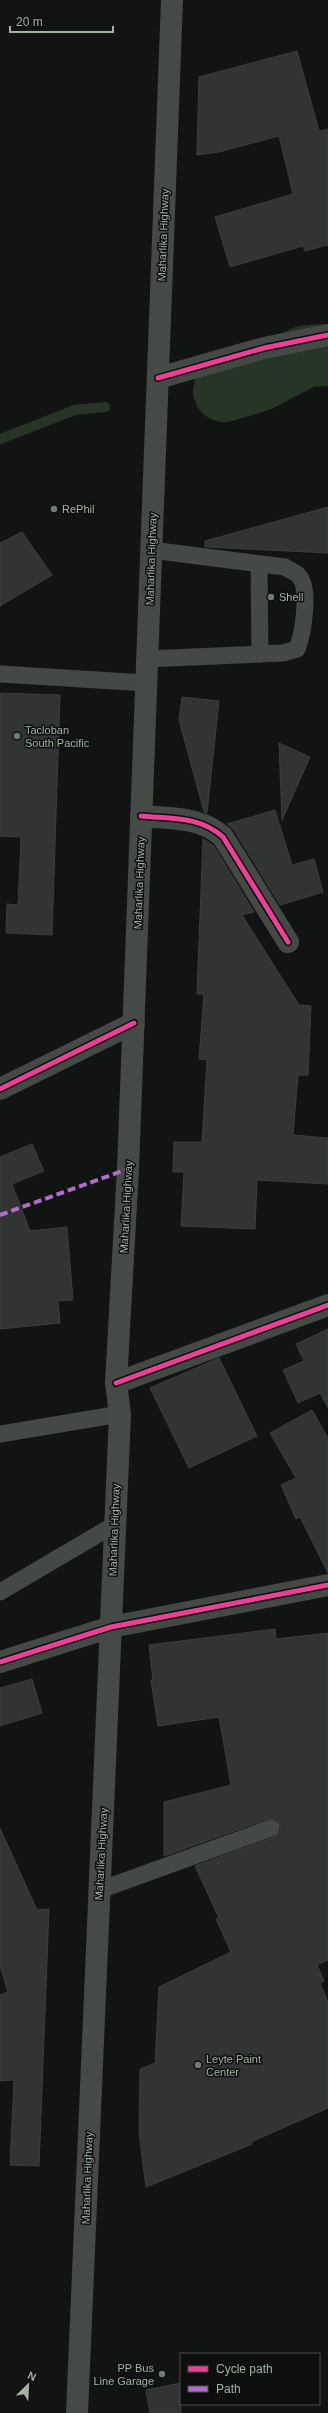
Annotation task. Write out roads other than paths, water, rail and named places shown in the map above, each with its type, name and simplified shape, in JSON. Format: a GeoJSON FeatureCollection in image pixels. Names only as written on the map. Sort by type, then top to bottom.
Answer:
{"type":"FeatureCollection","features":[{"type":"Feature","properties":{"kind":"main road","name":"Maharlika Highway"},"geometry":{"type":"LineString","coordinates":[[77,2413],[111,1627],[114,1525],[120,1414],[116,1383],[128,1169],[134,1023],[172,0]]}},
{"type":"Feature","properties":{"kind":"street"},"geometry":{"type":"LineString","coordinates":[[158,378],[264,348],[328,335]]}},
{"type":"Feature","properties":{"kind":"street"},"geometry":{"type":"LineString","coordinates":[[141,816],[198,822],[212,826],[223,837],[288,942]]}},
{"type":"Feature","properties":{"kind":"street"},"geometry":{"type":"LineString","coordinates":[[0,1089],[134,1023]]}},
{"type":"Feature","properties":{"kind":"street"},"geometry":{"type":"LineString","coordinates":[[116,1383],[328,1305]]}},
{"type":"Feature","properties":{"kind":"street"},"geometry":{"type":"LineString","coordinates":[[0,1662],[111,1627],[328,1586]]}},
{"type":"Feature","properties":{"kind":"lane"},"geometry":{"type":"LineString","coordinates":[[147,659],[283,653],[297,649],[303,634],[304,587],[299,575],[285,567],[151,550]]}},
{"type":"Feature","properties":{"kind":"lane"},"geometry":{"type":"LineString","coordinates":[[259,564],[260,654]]}},
{"type":"Feature","properties":{"kind":"lane"},"geometry":{"type":"LineString","coordinates":[[0,674],[146,682]]}},
{"type":"Feature","properties":{"kind":"lane"},"geometry":{"type":"LineString","coordinates":[[0,1434],[120,1414]]}},
{"type":"Feature","properties":{"kind":"lane"},"geometry":{"type":"LineString","coordinates":[[0,1592],[114,1525]]}},
{"type":"Feature","properties":{"kind":"lane"},"geometry":{"type":"LineString","coordinates":[[100,1890],[271,1828]]}},
{"type":"Feature","properties":{"kind":"waterway"},"geometry":{"type":"LineString","coordinates":[[224,391],[258,381],[306,356],[328,355]]}},
{"type":"Feature","properties":{"kind":"waterway"},"geometry":{"type":"LineString","coordinates":[[0,439],[75,410],[105,407]]}},
{"type":"Feature","properties":{"kind":"place","name":"RePhil"},"geometry":{"type":"Point","coordinates":[54,509]}},
{"type":"Feature","properties":{"kind":"place","name":"Shell"},"geometry":{"type":"Point","coordinates":[271,597]}},
{"type":"Feature","properties":{"kind":"place","name":"Tacloban South Pacific"},"geometry":{"type":"Point","coordinates":[17,736]}},
{"type":"Feature","properties":{"kind":"place","name":"Leyte Paint Center"},"geometry":{"type":"Point","coordinates":[198,2065]}},
{"type":"Feature","properties":{"kind":"place","name":"PP Bus Line Garage"},"geometry":{"type":"Point","coordinates":[162,2374]}}]}
